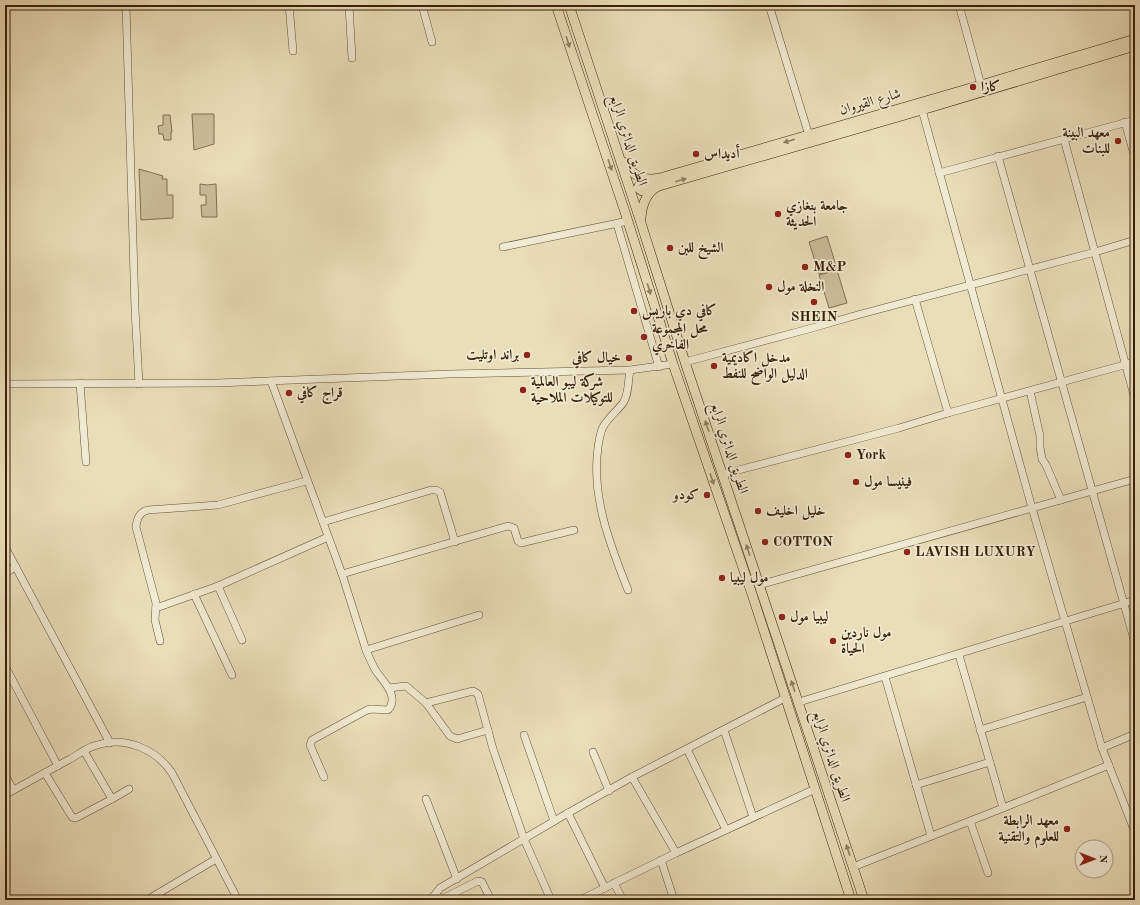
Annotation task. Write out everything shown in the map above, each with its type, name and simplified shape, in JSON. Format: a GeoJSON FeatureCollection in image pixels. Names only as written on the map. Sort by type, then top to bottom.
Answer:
{"type":"FeatureCollection","features":[{"type":"Feature","properties":{"kind":"main road","name":"الطريق الدائري الرابع"},"geometry":{"type":"LineString","coordinates":[[556,5],[628,221],[673,364],[786,698],[851,900]]}},
{"type":"Feature","properties":{"kind":"main road","name":"الطريق الدائري الرابع"},"geometry":{"type":"LineString","coordinates":[[569,5],[685,362],[864,900]]}},
{"type":"Feature","properties":{"kind":"main road","name":"شارع القيروان"},"geometry":{"type":"LineString","coordinates":[[619,158],[636,176],[656,183],[1135,39]]}},
{"type":"Feature","properties":{"kind":"main road","name":"شارع القيروان"},"geometry":{"type":"LineString","coordinates":[[809,138],[922,110],[1135,46]]}},
{"type":"Feature","properties":{"kind":"main road"},"geometry":{"type":"LineString","coordinates":[[641,223],[644,201],[656,183]]}},
{"type":"Feature","properties":{"kind":"main road"},"geometry":{"type":"LineString","coordinates":[[800,743],[811,739]]}},
{"type":"Feature","properties":{"kind":"street"},"geometry":{"type":"LineString","coordinates":[[126,5],[139,384]]}},
{"type":"Feature","properties":{"kind":"street"},"geometry":{"type":"LineString","coordinates":[[289,5],[293,51]]}},
{"type":"Feature","properties":{"kind":"street"},"geometry":{"type":"LineString","coordinates":[[349,5],[352,58]]}},
{"type":"Feature","properties":{"kind":"street"},"geometry":{"type":"LineString","coordinates":[[422,5],[432,42]]}},
{"type":"Feature","properties":{"kind":"street"},"geometry":{"type":"LineString","coordinates":[[769,5],[809,138]]}},
{"type":"Feature","properties":{"kind":"street"},"geometry":{"type":"LineString","coordinates":[[959,5],[981,85]]}},
{"type":"Feature","properties":{"kind":"street"},"geometry":{"type":"LineString","coordinates":[[922,110],[1032,508],[1102,748],[1134,826]]}},
{"type":"Feature","properties":{"kind":"street"},"geometry":{"type":"LineString","coordinates":[[940,173],[1135,120]]}},
{"type":"Feature","properties":{"kind":"street"},"geometry":{"type":"LineString","coordinates":[[1125,122],[1135,158]]}},
{"type":"Feature","properties":{"kind":"street"},"geometry":{"type":"LineString","coordinates":[[1064,139],[1135,399]]}},
{"type":"Feature","properties":{"kind":"street"},"geometry":{"type":"LineString","coordinates":[[998,156],[1135,643]]}},
{"type":"Feature","properties":{"kind":"street"},"geometry":{"type":"LineString","coordinates":[[503,247],[628,221]]}},
{"type":"Feature","properties":{"kind":"street"},"geometry":{"type":"LineString","coordinates":[[617,224],[659,367]]}},
{"type":"Feature","properties":{"kind":"street"},"geometry":{"type":"LineString","coordinates":[[685,362],[1135,240]]}},
{"type":"Feature","properties":{"kind":"street"},"geometry":{"type":"LineString","coordinates":[[915,300],[948,413]]}},
{"type":"Feature","properties":{"kind":"street"},"geometry":{"type":"LineString","coordinates":[[723,474],[1135,362]]}},
{"type":"Feature","properties":{"kind":"street"},"geometry":{"type":"LineString","coordinates":[[5,384],[139,384],[270,381],[450,374],[630,370],[673,364]]}},
{"type":"Feature","properties":{"kind":"street"},"geometry":{"type":"LineString","coordinates":[[628,590],[617,563],[605,524],[598,498],[595,474],[599,440],[603,427],[625,399],[630,370]]}},
{"type":"Feature","properties":{"kind":"street"},"geometry":{"type":"LineString","coordinates":[[270,381],[306,481],[342,574],[366,650],[377,671],[389,688],[392,699],[390,709],[367,710],[312,740],[310,745],[324,777]]}},
{"type":"Feature","properties":{"kind":"street"},"geometry":{"type":"LineString","coordinates":[[80,383],[86,462]]}},
{"type":"Feature","properties":{"kind":"street"},"geometry":{"type":"LineString","coordinates":[[1030,391],[1040,436],[1042,459],[1061,500]]}},
{"type":"Feature","properties":{"kind":"street"},"geometry":{"type":"LineString","coordinates":[[759,585],[1135,479]]}},
{"type":"Feature","properties":{"kind":"street"},"geometry":{"type":"LineString","coordinates":[[160,641],[155,620],[156,608],[136,527],[138,516],[142,512],[152,510],[218,505],[306,481]]}},
{"type":"Feature","properties":{"kind":"street"},"geometry":{"type":"LineString","coordinates":[[323,522],[431,490],[436,490],[440,492],[455,542]]}},
{"type":"Feature","properties":{"kind":"street"},"geometry":{"type":"LineString","coordinates":[[342,574],[508,526],[514,528],[518,541],[520,542],[574,530]]}},
{"type":"Feature","properties":{"kind":"street"},"geometry":{"type":"LineString","coordinates":[[156,608],[218,586],[328,537]]}},
{"type":"Feature","properties":{"kind":"street"},"geometry":{"type":"LineString","coordinates":[[5,547],[110,743]]}},
{"type":"Feature","properties":{"kind":"street"},"geometry":{"type":"LineString","coordinates":[[5,573],[16,567]]}},
{"type":"Feature","properties":{"kind":"street"},"geometry":{"type":"LineString","coordinates":[[218,586],[242,640]]}},
{"type":"Feature","properties":{"kind":"street"},"geometry":{"type":"LineString","coordinates":[[194,594],[232,675]]}},
{"type":"Feature","properties":{"kind":"street"},"geometry":{"type":"LineString","coordinates":[[799,702],[1135,600]]}},
{"type":"Feature","properties":{"kind":"street"},"geometry":{"type":"LineString","coordinates":[[366,650],[479,615]]}},
{"type":"Feature","properties":{"kind":"street"},"geometry":{"type":"LineString","coordinates":[[959,654],[1003,808]]}},
{"type":"Feature","properties":{"kind":"street"},"geometry":{"type":"LineString","coordinates":[[5,666],[58,766]]}},
{"type":"Feature","properties":{"kind":"street"},"geometry":{"type":"LineString","coordinates":[[885,677],[931,836]]}},
{"type":"Feature","properties":{"kind":"street"},"geometry":{"type":"LineString","coordinates":[[389,688],[406,686],[426,703],[450,736],[454,739],[488,730]]}},
{"type":"Feature","properties":{"kind":"street"},"geometry":{"type":"LineString","coordinates":[[426,703],[475,691],[479,696],[496,756],[524,839],[551,900]]}},
{"type":"Feature","properties":{"kind":"street"},"geometry":{"type":"LineString","coordinates":[[980,730],[1087,697]]}},
{"type":"Feature","properties":{"kind":"street"},"geometry":{"type":"LineString","coordinates":[[430,899],[440,888],[568,813],[632,777],[786,698]]}},
{"type":"Feature","properties":{"kind":"street"},"geometry":{"type":"LineString","coordinates":[[724,730],[753,817]]}},
{"type":"Feature","properties":{"kind":"street"},"geometry":{"type":"LineString","coordinates":[[1102,748],[1135,734]]}},
{"type":"Feature","properties":{"kind":"street"},"geometry":{"type":"LineString","coordinates":[[524,735],[554,821]]}},
{"type":"Feature","properties":{"kind":"street"},"geometry":{"type":"LineString","coordinates":[[5,795],[95,745],[110,743],[139,746],[153,753],[166,765],[177,782],[238,900]]}},
{"type":"Feature","properties":{"kind":"street"},"geometry":{"type":"LineString","coordinates":[[687,749],[726,830]]}},
{"type":"Feature","properties":{"kind":"street"},"geometry":{"type":"LineString","coordinates":[[84,751],[112,799]]}},
{"type":"Feature","properties":{"kind":"street"},"geometry":{"type":"LineString","coordinates":[[593,752],[608,791]]}},
{"type":"Feature","properties":{"kind":"street"},"geometry":{"type":"LineString","coordinates":[[916,785],[990,762]]}},
{"type":"Feature","properties":{"kind":"street"},"geometry":{"type":"LineString","coordinates":[[853,867],[1109,765]]}},
{"type":"Feature","properties":{"kind":"street"},"geometry":{"type":"LineString","coordinates":[[45,773],[72,818],[76,818],[129,789]]}},
{"type":"Feature","properties":{"kind":"street"},"geometry":{"type":"LineString","coordinates":[[5,775],[13,790]]}},
{"type":"Feature","properties":{"kind":"street"},"geometry":{"type":"LineString","coordinates":[[632,777],[676,853]]}},
{"type":"Feature","properties":{"kind":"street"},"geometry":{"type":"LineString","coordinates":[[580,900],[661,860],[815,789]]}},
{"type":"Feature","properties":{"kind":"street"},"geometry":{"type":"LineString","coordinates":[[426,800],[456,879]]}},
{"type":"Feature","properties":{"kind":"street"},"geometry":{"type":"LineString","coordinates":[[568,813],[605,888]]}},
{"type":"Feature","properties":{"kind":"street"},"geometry":{"type":"LineString","coordinates":[[970,821],[988,873]]}},
{"type":"Feature","properties":{"kind":"street"},"geometry":{"type":"LineString","coordinates":[[147,900],[216,859]]}},
{"type":"Feature","properties":{"kind":"street"},"geometry":{"type":"LineString","coordinates":[[661,860],[674,900]]}},
{"type":"Feature","properties":{"kind":"street"},"geometry":{"type":"LineString","coordinates":[[430,899],[443,899],[478,881],[482,882],[491,900]]}},
{"type":"Feature","properties":{"kind":"street"},"geometry":{"type":"LineString","coordinates":[[614,883],[623,900]]}},
{"type":"Feature","properties":{"kind":"street"},"geometry":{"type":"LineString","coordinates":[[1128,900],[1135,897]]}},
{"type":"Feature","properties":{"kind":"shaded area"},"geometry":{"type":"Polygon","coordinates":[[[192,114],[214,114],[214,144],[194,150],[192,114]]]}},
{"type":"Feature","properties":{"kind":"shaded area"},"geometry":{"type":"Polygon","coordinates":[[[163,115],[170,115],[172,132],[171,140],[164,140],[163,134],[159,134],[158,126],[163,125],[163,115]]]}},
{"type":"Feature","properties":{"kind":"shaded area"},"geometry":{"type":"Polygon","coordinates":[[[139,169],[163,176],[162,179],[167,179],[167,195],[173,195],[173,218],[141,220],[139,169]]]}},
{"type":"Feature","properties":{"kind":"shaded area"},"geometry":{"type":"Polygon","coordinates":[[[200,184],[216,184],[217,217],[202,217],[201,205],[206,205],[206,195],[200,195],[200,184]]]}},
{"type":"Feature","properties":{"kind":"shaded area"},"geometry":{"type":"Polygon","coordinates":[[[827,236],[837,269],[819,274],[809,242],[827,236]]]}},
{"type":"Feature","properties":{"kind":"shaded area"},"geometry":{"type":"Polygon","coordinates":[[[837,270],[847,303],[829,308],[819,275],[837,270]]]}},
{"type":"Feature","properties":{"kind":"place","name":"كازا"},"geometry":{"type":"Point","coordinates":[973,87]}},
{"type":"Feature","properties":{"kind":"place","name":"معهد البينة للبنات"},"geometry":{"type":"Point","coordinates":[1118,141]}},
{"type":"Feature","properties":{"kind":"place","name":"أديداس"},"geometry":{"type":"Point","coordinates":[696,154]}},
{"type":"Feature","properties":{"kind":"place","name":"جامعة بنغازي الحديثة"},"geometry":{"type":"Point","coordinates":[778,214]}},
{"type":"Feature","properties":{"kind":"place","name":"الشيخ للبن"},"geometry":{"type":"Point","coordinates":[670,248]}},
{"type":"Feature","properties":{"kind":"place","name":"M&P"},"geometry":{"type":"Point","coordinates":[805,267]}},
{"type":"Feature","properties":{"kind":"place","name":"النخلة مول"},"geometry":{"type":"Point","coordinates":[769,287]}},
{"type":"Feature","properties":{"kind":"place","name":"SHEIN"},"geometry":{"type":"Point","coordinates":[814,302]}},
{"type":"Feature","properties":{"kind":"place","name":"كافي دي باريس"},"geometry":{"type":"Point","coordinates":[634,311]}},
{"type":"Feature","properties":{"kind":"place","name":"محل المجموعة الفاخري"},"geometry":{"type":"Point","coordinates":[644,337]}},
{"type":"Feature","properties":{"kind":"place","name":"براند اوتليت"},"geometry":{"type":"Point","coordinates":[527,355]}},
{"type":"Feature","properties":{"kind":"place","name":"خيال كافي"},"geometry":{"type":"Point","coordinates":[629,358]}},
{"type":"Feature","properties":{"kind":"place","name":"مدخل اكاديمية الدليل الواضح للنفط"},"geometry":{"type":"Point","coordinates":[714,366]}},
{"type":"Feature","properties":{"kind":"place","name":"شركة ليبو العالمية للتوكيلات الملاحية"},"geometry":{"type":"Point","coordinates":[523,390]}},
{"type":"Feature","properties":{"kind":"place","name":"قراج كافي"},"geometry":{"type":"Point","coordinates":[289,393]}},
{"type":"Feature","properties":{"kind":"place","name":"York"},"geometry":{"type":"Point","coordinates":[848,455]}},
{"type":"Feature","properties":{"kind":"place","name":"فينيسا مول"},"geometry":{"type":"Point","coordinates":[856,482]}},
{"type":"Feature","properties":{"kind":"place","name":"كودو"},"geometry":{"type":"Point","coordinates":[707,495]}},
{"type":"Feature","properties":{"kind":"place","name":"خليل اخليف"},"geometry":{"type":"Point","coordinates":[758,511]}},
{"type":"Feature","properties":{"kind":"place","name":"COTTON"},"geometry":{"type":"Point","coordinates":[765,542]}},
{"type":"Feature","properties":{"kind":"place","name":"LAVISH LUXURY"},"geometry":{"type":"Point","coordinates":[907,552]}},
{"type":"Feature","properties":{"kind":"place","name":"مول ليبيا"},"geometry":{"type":"Point","coordinates":[722,578]}},
{"type":"Feature","properties":{"kind":"place","name":"ليبيا مول"},"geometry":{"type":"Point","coordinates":[782,617]}},
{"type":"Feature","properties":{"kind":"place","name":"مول ناردين الحياة"},"geometry":{"type":"Point","coordinates":[833,641]}},
{"type":"Feature","properties":{"kind":"place","name":"معهد الرابطة للعلوم والتقنية"},"geometry":{"type":"Point","coordinates":[1067,829]}}]}
